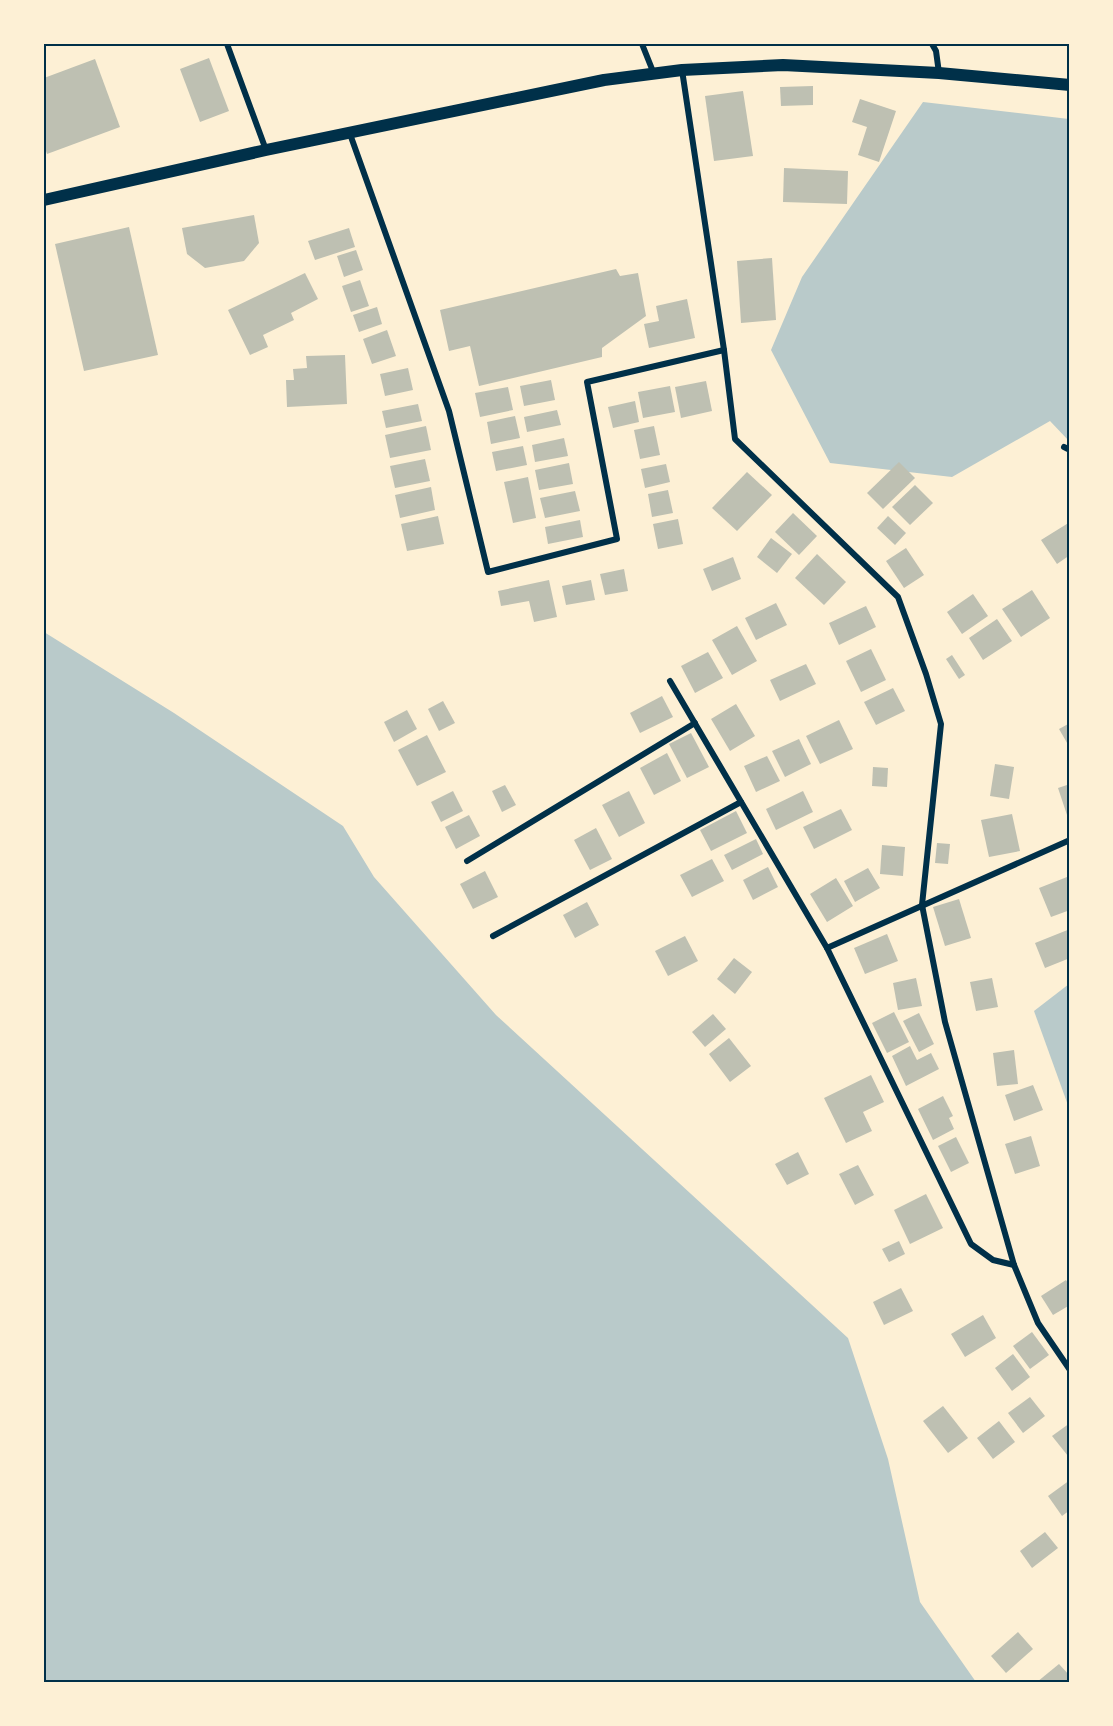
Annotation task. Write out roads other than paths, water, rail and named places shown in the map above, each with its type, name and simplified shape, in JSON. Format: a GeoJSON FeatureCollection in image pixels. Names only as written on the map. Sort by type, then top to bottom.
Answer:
{"type":"FeatureCollection","features":[{"type":"Feature","properties":{"kind":"main road"},"geometry":{"type":"LineString","coordinates":[[44,200],[266,150],[592,82],[682,70],[783,65],[939,73],[1070,85]]}},
{"type":"Feature","properties":{"kind":"street"},"geometry":{"type":"LineString","coordinates":[[226,44],[266,150]]}},
{"type":"Feature","properties":{"kind":"street"},"geometry":{"type":"LineString","coordinates":[[642,44],[654,74]]}},
{"type":"Feature","properties":{"kind":"street"},"geometry":{"type":"LineString","coordinates":[[932,44],[936,51],[939,73]]}},
{"type":"Feature","properties":{"kind":"street"},"geometry":{"type":"LineString","coordinates":[[682,70],[735,439],[898,597],[926,674],[941,724],[922,905],[945,1022],[1014,1265],[1038,1323],[1070,1370]]}},
{"type":"Feature","properties":{"kind":"street"},"geometry":{"type":"LineString","coordinates":[[350,134],[449,411],[488,572],[617,539],[587,382],[724,350]]}},
{"type":"Feature","properties":{"kind":"street"},"geometry":{"type":"LineString","coordinates":[[670,681],[827,948],[971,1244],[993,1260],[1014,1265]]}},
{"type":"Feature","properties":{"kind":"street"},"geometry":{"type":"LineString","coordinates":[[467,861],[695,723]]}},
{"type":"Feature","properties":{"kind":"street"},"geometry":{"type":"LineString","coordinates":[[493,936],[741,802]]}},
{"type":"Feature","properties":{"kind":"street"},"geometry":{"type":"LineString","coordinates":[[827,948],[1070,840]]}}]}
